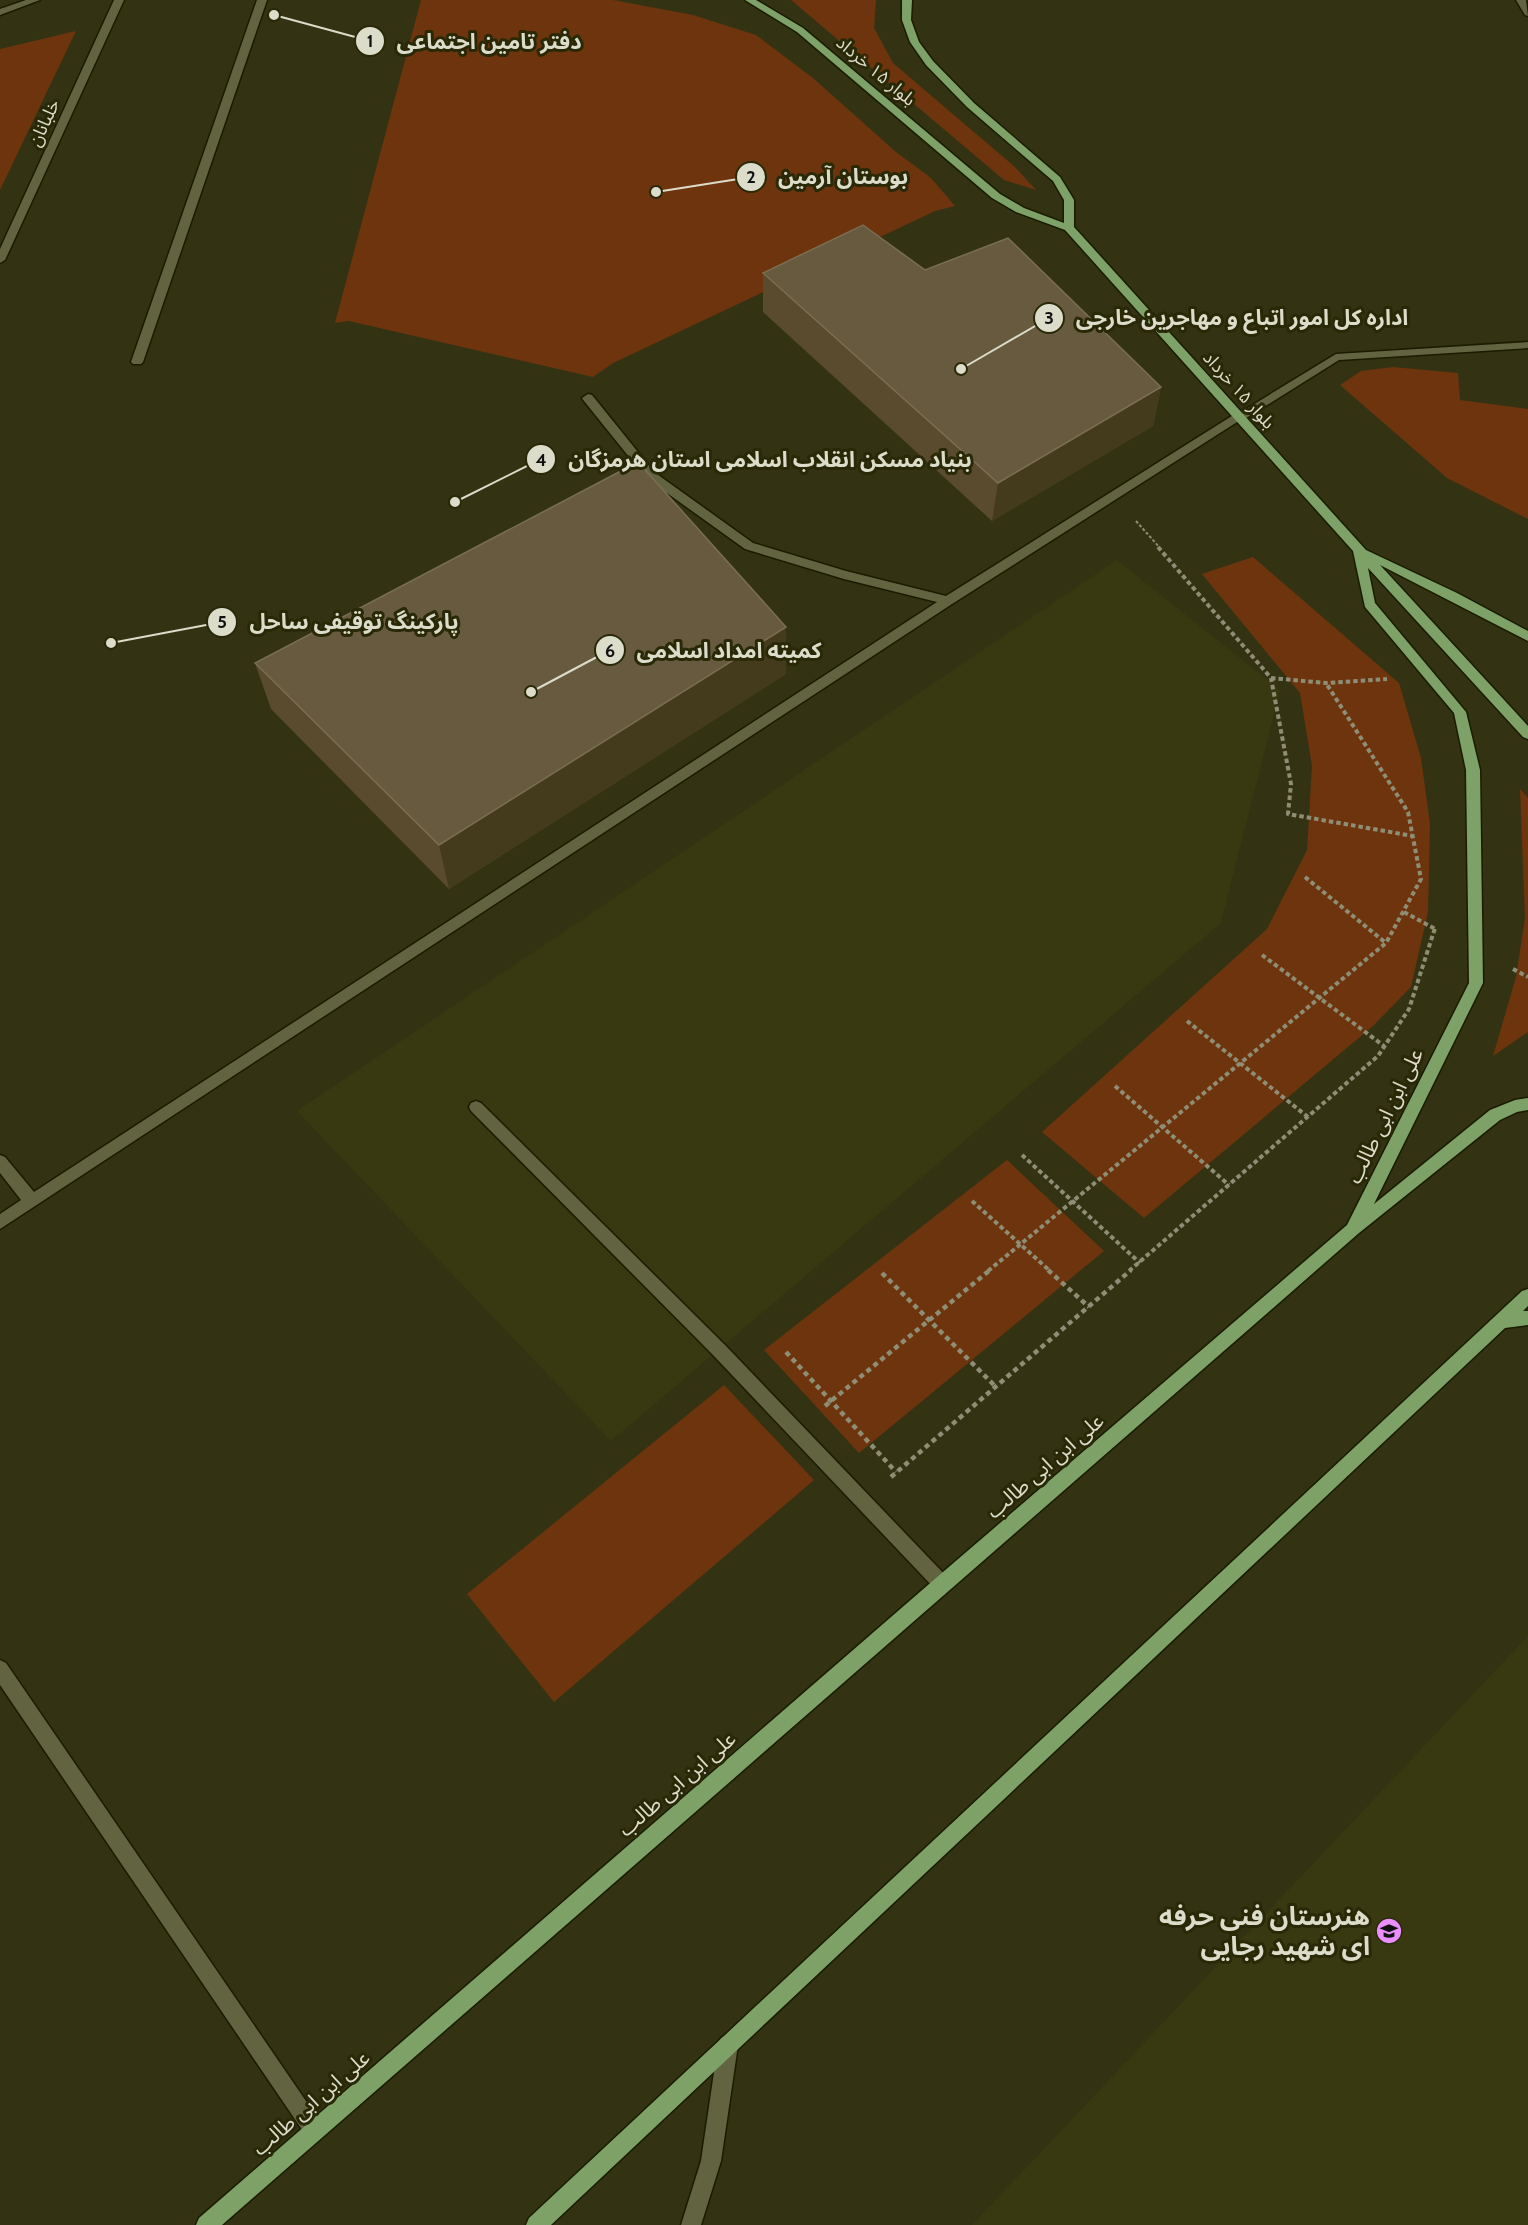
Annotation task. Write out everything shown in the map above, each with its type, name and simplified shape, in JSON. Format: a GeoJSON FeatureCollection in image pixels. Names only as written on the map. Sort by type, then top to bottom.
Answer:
{"type":"FeatureCollection","features":[{"type":"Feature","properties":{"kind":"main road","name":"بلوار ۱۵ خرداد"},"geometry":{"type":"LineString","coordinates":[[750,0],[800,30],[996,196],[1020,210],[1069,228],[1528,734]]}},
{"type":"Feature","properties":{"kind":"main road"},"geometry":{"type":"LineString","coordinates":[[907,0],[908,25],[914,42],[926,60],[957,92],[1056,178],[1069,201],[1069,228]]}},
{"type":"Feature","properties":{"kind":"main road"},"geometry":{"type":"LineString","coordinates":[[1359,550],[1453,596],[1528,637]]}},
{"type":"Feature","properties":{"kind":"main road","name":"علی ابن ابی طالب"},"geometry":{"type":"LineString","coordinates":[[206,2225],[942,1584],[1353,1230],[1476,983],[1473,770],[1460,712],[1369,604],[1359,550]]}},
{"type":"Feature","properties":{"kind":"main road"},"geometry":{"type":"LineString","coordinates":[[1353,1230],[1495,1115],[1515,1106],[1528,1104]]}},
{"type":"Feature","properties":{"kind":"main road"},"geometry":{"type":"LineString","coordinates":[[536,2225],[1528,1296]]}},
{"type":"Feature","properties":{"kind":"main road"},"geometry":{"type":"LineString","coordinates":[[1502,1321],[1528,1318]]}},
{"type":"Feature","properties":{"kind":"street"},"geometry":{"type":"LineString","coordinates":[[0,12],[35,0]]}},
{"type":"Feature","properties":{"kind":"street","name":"خلبانان"},"geometry":{"type":"LineString","coordinates":[[0,260],[119,0]]}},
{"type":"Feature","properties":{"kind":"street"},"geometry":{"type":"LineString","coordinates":[[137,362],[261,0]]}},
{"type":"Feature","properties":{"kind":"street"},"geometry":{"type":"LineString","coordinates":[[1521,0],[1528,13]]}},
{"type":"Feature","properties":{"kind":"street"},"geometry":{"type":"LineString","coordinates":[[0,1222],[948,601],[1336,357],[1528,345]]}},
{"type":"Feature","properties":{"kind":"street"},"geometry":{"type":"LineString","coordinates":[[588,398],[650,475],[748,546],[844,575],[948,601]]}},
{"type":"Feature","properties":{"kind":"street"},"geometry":{"type":"LineString","coordinates":[[476,1107],[719,1350],[942,1584]]}},
{"type":"Feature","properties":{"kind":"street"},"geometry":{"type":"LineString","coordinates":[[0,1162],[32,1201]]}},
{"type":"Feature","properties":{"kind":"street"},"geometry":{"type":"LineString","coordinates":[[0,1669],[315,2130]]}},
{"type":"Feature","properties":{"kind":"street"},"geometry":{"type":"LineString","coordinates":[[691,2225],[711,2162],[728,2046]]}},
{"type":"Feature","properties":{"kind":"path"},"geometry":{"type":"LineString","coordinates":[[1114,496],[1271,678],[1291,784],[1288,814],[1413,836]]}},
{"type":"Feature","properties":{"kind":"path"},"geometry":{"type":"LineString","coordinates":[[1271,678],[1326,683],[1429,677]]}},
{"type":"Feature","properties":{"kind":"path"},"geometry":{"type":"LineString","coordinates":[[796,1430],[1386,943],[1421,879],[1408,812],[1326,683]]}},
{"type":"Feature","properties":{"kind":"path"},"geometry":{"type":"LineString","coordinates":[[1305,877],[1386,943]]}},
{"type":"Feature","properties":{"kind":"path"},"geometry":{"type":"LineString","coordinates":[[862,1501],[996,1388],[1378,1056],[1409,1009],[1435,928]]}},
{"type":"Feature","properties":{"kind":"path"},"geometry":{"type":"LineString","coordinates":[[1262,955],[1384,1046]]}},
{"type":"Feature","properties":{"kind":"path"},"geometry":{"type":"LineString","coordinates":[[1187,1021],[1308,1117]]}},
{"type":"Feature","properties":{"kind":"path"},"geometry":{"type":"LineString","coordinates":[[1115,1086],[1229,1185]]}},
{"type":"Feature","properties":{"kind":"path"},"geometry":{"type":"LineString","coordinates":[[1022,1155],[1074,1200],[1140,1263]]}},
{"type":"Feature","properties":{"kind":"path"},"geometry":{"type":"LineString","coordinates":[[972,1201],[1089,1307]]}},
{"type":"Feature","properties":{"kind":"path"},"geometry":{"type":"LineString","coordinates":[[882,1273],[996,1388]]}},
{"type":"Feature","properties":{"kind":"path"},"geometry":{"type":"LineString","coordinates":[[786,1352],[897,1472]]}},
{"type":"Feature","properties":{"kind":"shaded area"},"geometry":{"type":"Polygon","coordinates":[[[421,0],[613,0],[693,15],[756,35],[813,78],[896,152],[931,178],[955,206],[935,211],[613,363],[593,377],[349,321],[335,323],[421,0]]]}},
{"type":"Feature","properties":{"kind":"shaded area"},"geometry":{"type":"Polygon","coordinates":[[[791,0],[876,0],[874,28],[893,63],[1015,167],[1036,190],[1004,180],[791,0]]]}},
{"type":"Feature","properties":{"kind":"shaded area"},"geometry":{"type":"Polygon","coordinates":[[[76,31],[0,190],[0,49],[76,31]]]}},
{"type":"Feature","properties":{"kind":"shaded area"},"geometry":{"type":"Polygon","coordinates":[[[1393,367],[1458,373],[1460,400],[1528,409],[1528,519],[1447,478],[1340,385],[1361,371],[1393,367]]]}},
{"type":"Feature","properties":{"kind":"shaded area"},"geometry":{"type":"Polygon","coordinates":[[[1253,557],[1399,683],[1421,758],[1430,824],[1428,912],[1411,987],[1373,1026],[1144,1218],[1042,1132],[1267,929],[1307,850],[1312,766],[1300,693],[1202,574],[1253,557]]]}},
{"type":"Feature","properties":{"kind":"shaded area"},"geometry":{"type":"Polygon","coordinates":[[[1117,560],[1280,690],[1221,923],[611,1441],[297,1111],[1117,560]]]}},
{"type":"Feature","properties":{"kind":"shaded area"},"geometry":{"type":"Polygon","coordinates":[[[1520,789],[1528,798],[1528,1032],[1493,1056],[1516,977],[1525,918],[1520,789]]]}},
{"type":"Feature","properties":{"kind":"shaded area"},"geometry":{"type":"Polygon","coordinates":[[[1007,1160],[1104,1251],[859,1453],[764,1350],[1007,1160]]]}},
{"type":"Feature","properties":{"kind":"shaded area"},"geometry":{"type":"Polygon","coordinates":[[[724,1385],[814,1480],[554,1702],[467,1594],[724,1385]]]}},
{"type":"Feature","properties":{"kind":"shaded area","name":"هنرستان فنی حرفه ای شهید رجایی"},"geometry":{"type":"Polygon","coordinates":[[[1528,1636],[1528,2225],[972,2225],[1528,1636]]]}},
{"type":"Feature","properties":{"kind":"building"},"geometry":{"type":"Polygon","coordinates":[[[863,225],[925,270],[1008,238],[1161,387],[998,483],[763,273],[863,225]]]}},
{"type":"Feature","properties":{"kind":"building"},"geometry":{"type":"Polygon","coordinates":[[[638,462],[786,627],[439,845],[255,663],[638,462]]]}},
{"type":"Feature","properties":{"kind":"place","name":"دفتر تامین اجتماعی"},"geometry":{"type":"Point","coordinates":[274,15]}},
{"type":"Feature","properties":{"kind":"place","name":"بوستان آرمین"},"geometry":{"type":"Point","coordinates":[656,192]}},
{"type":"Feature","properties":{"kind":"place","name":"اداره کل امور اتباع و مهاجرین خارجی"},"geometry":{"type":"Point","coordinates":[961,369]}},
{"type":"Feature","properties":{"kind":"place","name":"بنیاد مسکن انقلاب اسلامی استان هرمزگان"},"geometry":{"type":"Point","coordinates":[455,502]}},
{"type":"Feature","properties":{"kind":"place","name":"پارکینگ توقیفی ساحل"},"geometry":{"type":"Point","coordinates":[111,643]}},
{"type":"Feature","properties":{"kind":"place","name":"کمیته امداد اسلامی"},"geometry":{"type":"Point","coordinates":[531,692]}},
{"type":"Feature","properties":{"kind":"place","name":"هنرستان فنی حرفه ای شهید رجایی"},"geometry":{"type":"Point","coordinates":[1389,1931]}}]}
